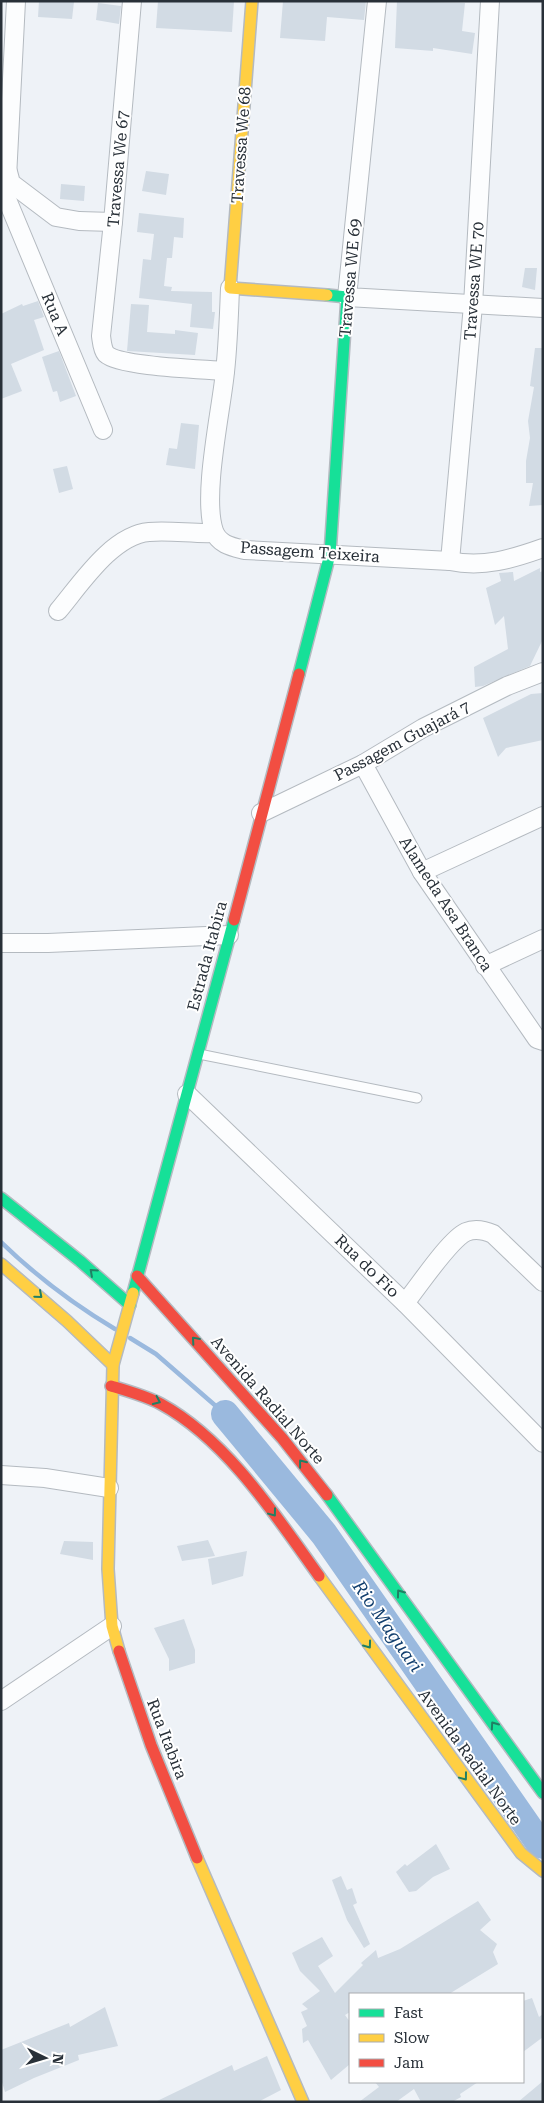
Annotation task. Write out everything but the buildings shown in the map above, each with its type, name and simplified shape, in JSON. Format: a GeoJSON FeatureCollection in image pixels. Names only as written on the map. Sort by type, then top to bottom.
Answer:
{"type":"FeatureCollection","features":[{"type":"Feature","properties":{"kind":"street"},"geometry":{"type":"LineString","coordinates":[[3,198],[8,172],[16,1]]}},
{"type":"Feature","properties":{"kind":"street","name":"Travessa We 67"},"geometry":{"type":"LineString","coordinates":[[132,1],[113,222],[100,336],[103,349],[107,355],[124,362],[226,371]]}},
{"type":"Feature","properties":{"kind":"street","name":"Travessa We 68"},"geometry":{"type":"LineString","coordinates":[[230,288],[252,1]]}},
{"type":"Feature","properties":{"kind":"street","name":"Travessa WE 69"},"geometry":{"type":"LineString","coordinates":[[330,554],[347,297],[377,1]]}},
{"type":"Feature","properties":{"kind":"street","name":"Travessa WE 70"},"geometry":{"type":"LineString","coordinates":[[450,561],[473,304],[490,1]]}},
{"type":"Feature","properties":{"kind":"street"},"geometry":{"type":"LineString","coordinates":[[8,172],[11,183],[56,217],[79,222],[113,222]]}},
{"type":"Feature","properties":{"kind":"street","name":"Rua A"},"geometry":{"type":"LineString","coordinates":[[3,198],[104,430]]}},
{"type":"Feature","properties":{"kind":"street"},"geometry":{"type":"LineString","coordinates":[[58,611],[105,556],[131,536],[148,532],[214,533],[209,501],[226,371],[230,288],[347,297],[543,308]]}},
{"type":"Feature","properties":{"kind":"street","name":"Passagem Teixeira"},"geometry":{"type":"LineString","coordinates":[[214,533],[228,546],[245,550],[450,561],[466,564],[495,563],[543,548]]}},
{"type":"Feature","properties":{"kind":"street","name":"Estrada Itabira"},"geometry":{"type":"LineString","coordinates":[[113,1365],[198,1054],[330,554]]}},
{"type":"Feature","properties":{"kind":"street","name":"Passagem Guajará 7"},"geometry":{"type":"LineString","coordinates":[[261,813],[363,764],[423,728],[508,686],[543,672]]}},
{"type":"Feature","properties":{"kind":"street","name":"Alameda Asa Branca"},"geometry":{"type":"LineString","coordinates":[[363,764],[422,872],[485,966],[540,1040]]}},
{"type":"Feature","properties":{"kind":"street"},"geometry":{"type":"LineString","coordinates":[[422,872],[543,816]]}},
{"type":"Feature","properties":{"kind":"street"},"geometry":{"type":"LineString","coordinates":[[1,943],[48,943],[229,935]]}},
{"type":"Feature","properties":{"kind":"street"},"geometry":{"type":"LineString","coordinates":[[485,966],[543,939]]}},
{"type":"Feature","properties":{"kind":"street","name":"Rua do Fio"},"geometry":{"type":"LineString","coordinates":[[187,1094],[406,1303],[543,1443]]}},
{"type":"Feature","properties":{"kind":"street"},"geometry":{"type":"LineString","coordinates":[[1,1198],[80,1261],[130,1305]]}},
{"type":"Feature","properties":{"kind":"street"},"geometry":{"type":"LineString","coordinates":[[406,1303],[452,1244],[468,1231],[484,1230],[492,1234],[543,1282]]}},
{"type":"Feature","properties":{"kind":"street"},"geometry":{"type":"LineString","coordinates":[[1,1264],[68,1320],[113,1365]]}},
{"type":"Feature","properties":{"kind":"street","name":"Avenida Radial Norte"},"geometry":{"type":"LineString","coordinates":[[137,1276],[282,1438],[342,1514],[543,1793]]}},
{"type":"Feature","properties":{"kind":"street","name":"Rua Itabira"},"geometry":{"type":"LineString","coordinates":[[113,1365],[108,1569],[112,1626],[125,1672],[151,1745],[209,1886],[303,2102]]}},
{"type":"Feature","properties":{"kind":"street","name":"Avenida Radial Norte"},"geometry":{"type":"LineString","coordinates":[[111,1386],[135,1391],[167,1405],[206,1436],[232,1464],[271,1510],[521,1853],[543,1871]]}},
{"type":"Feature","properties":{"kind":"street"},"geometry":{"type":"LineString","coordinates":[[1,1475],[44,1478],[109,1488]]}},
{"type":"Feature","properties":{"kind":"street"},"geometry":{"type":"LineString","coordinates":[[1,1701],[112,1626]]}},
{"type":"Feature","properties":{"kind":"lane"},"geometry":{"type":"LineString","coordinates":[[198,1054],[417,1098]]}},
{"type":"Feature","properties":{"kind":"waterway"},"geometry":{"type":"LineString","coordinates":[[1,1242],[55,1289],[115,1329]]}},
{"type":"Feature","properties":{"kind":"waterway"},"geometry":{"type":"LineString","coordinates":[[130,1338],[156,1354],[225,1414]]}},
{"type":"Feature","properties":{"kind":"waterway","name":"Rio Maguari"},"geometry":{"type":"LineString","coordinates":[[225,1414],[324,1534],[538,1841],[543,1845]]}},
{"type":"Feature","properties":{"kind":"traffic: fast"},"geometry":{"type":"LineString","coordinates":[[299,674],[330,554],[347,297],[327,295]]}},
{"type":"Feature","properties":{"kind":"traffic: fast"},"geometry":{"type":"LineString","coordinates":[[133,1293],[234,920]]}},
{"type":"Feature","properties":{"kind":"traffic: fast"},"geometry":{"type":"LineString","coordinates":[[1,1198],[80,1261],[130,1305]]}},
{"type":"Feature","properties":{"kind":"traffic: fast"},"geometry":{"type":"LineString","coordinates":[[327,1495],[543,1793]]}},
{"type":"Feature","properties":{"kind":"traffic: slow"},"geometry":{"type":"LineString","coordinates":[[252,1],[230,288],[327,295]]}},
{"type":"Feature","properties":{"kind":"traffic: slow"},"geometry":{"type":"LineString","coordinates":[[1,1264],[67,1321],[113,1365]]}},
{"type":"Feature","properties":{"kind":"traffic: slow"},"geometry":{"type":"LineString","coordinates":[[119,1651],[112,1626],[108,1569],[113,1365],[133,1293]]}},
{"type":"Feature","properties":{"kind":"traffic: slow"},"geometry":{"type":"LineString","coordinates":[[319,1576],[521,1853],[543,1871]]}},
{"type":"Feature","properties":{"kind":"traffic: slow"},"geometry":{"type":"LineString","coordinates":[[197,1858],[303,2102]]}},
{"type":"Feature","properties":{"kind":"traffic: jam"},"geometry":{"type":"LineString","coordinates":[[234,920],[299,674]]}},
{"type":"Feature","properties":{"kind":"traffic: jam"},"geometry":{"type":"LineString","coordinates":[[137,1276],[282,1438],[327,1495]]}},
{"type":"Feature","properties":{"kind":"traffic: jam"},"geometry":{"type":"LineString","coordinates":[[111,1386],[161,1404],[185,1419],[229,1458],[268,1505],[319,1576]]}},
{"type":"Feature","properties":{"kind":"traffic: jam"},"geometry":{"type":"LineString","coordinates":[[119,1651],[151,1745],[197,1858]]}}]}
